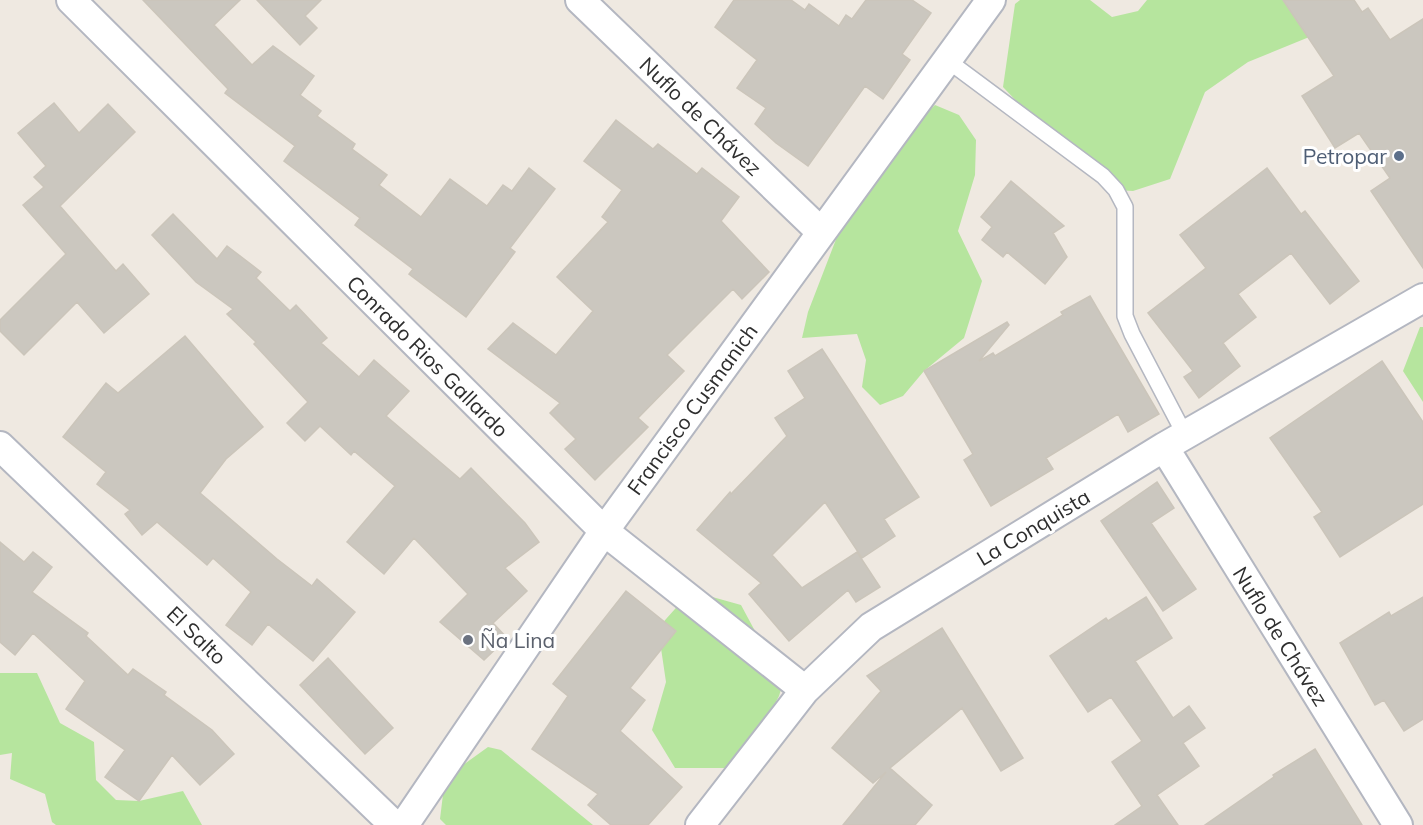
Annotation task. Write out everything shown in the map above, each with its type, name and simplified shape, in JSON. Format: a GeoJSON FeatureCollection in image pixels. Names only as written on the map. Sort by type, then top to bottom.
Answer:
{"type":"FeatureCollection","features":[{"type":"Feature","properties":{"kind":"street","name":"Conrado Rios Gallardo"},"geometry":{"type":"LineString","coordinates":[[71,0],[604,531],[805,690]]}},
{"type":"Feature","properties":{"kind":"street","name":"Nuflo de Chávez"},"geometry":{"type":"LineString","coordinates":[[580,0],[821,232]]}},
{"type":"Feature","properties":{"kind":"street","name":"Francisco Cusmanich"},"geometry":{"type":"LineString","coordinates":[[404,825],[604,531],[991,0]]}},
{"type":"Feature","properties":{"kind":"street","name":"La Conquista"},"geometry":{"type":"LineString","coordinates":[[700,825],[805,690],[871,627],[1174,441],[1423,298]]}},
{"type":"Feature","properties":{"kind":"street","name":"Nuflo de Chávez"},"geometry":{"type":"LineString","coordinates":[[1174,441],[1393,823]]}},
{"type":"Feature","properties":{"kind":"street","name":"El Salto"},"geometry":{"type":"LineString","coordinates":[[0,446],[394,825]]}},
{"type":"Feature","properties":{"kind":"lane"},"geometry":{"type":"LineString","coordinates":[[947,60],[1102,176],[1116,190],[1125,207],[1125,316],[1174,441]]}},
{"type":"Feature","properties":{"kind":"green space"},"geometry":{"type":"Polygon","coordinates":[[[1020,0],[1090,0],[1112,17],[1138,11],[1147,0],[1304,0],[1319,33],[1248,62],[1205,92],[1170,179],[1133,191],[1116,190],[1102,176],[1079,167],[1003,87],[1015,4],[1020,0]]]}},
{"type":"Feature","properties":{"kind":"green space"},"geometry":{"type":"Polygon","coordinates":[[[935,105],[959,115],[976,140],[975,175],[958,231],[982,281],[964,338],[924,371],[903,396],[880,405],[862,387],[866,360],[857,334],[802,338],[808,312],[862,172],[935,105]]]}},
{"type":"Feature","properties":{"kind":"green space"},"geometry":{"type":"Polygon","coordinates":[[[1420,327],[1423,327],[1423,402],[1403,371],[1420,327]]]}},
{"type":"Feature","properties":{"kind":"green space"},"geometry":{"type":"Polygon","coordinates":[[[691,591],[741,605],[783,683],[779,696],[742,768],[675,768],[652,730],[666,682],[658,628],[691,591]]]}},
{"type":"Feature","properties":{"kind":"green space"},"geometry":{"type":"Polygon","coordinates":[[[0,673],[37,673],[60,723],[94,742],[96,780],[116,800],[139,801],[183,791],[202,825],[56,825],[52,822],[45,794],[10,779],[12,753],[0,755],[0,673]]]}},
{"type":"Feature","properties":{"kind":"green space"},"geometry":{"type":"Polygon","coordinates":[[[488,747],[501,750],[593,825],[446,825],[440,819],[445,778],[488,747]]]}},
{"type":"Feature","properties":{"kind":"building"},"geometry":{"type":"Polygon","coordinates":[[[143,0],[240,0],[214,25],[252,65],[273,46],[314,76],[300,95],[321,111],[317,116],[355,144],[352,149],[387,175],[379,185],[421,217],[450,179],[487,206],[503,185],[512,191],[529,168],[555,189],[510,248],[515,252],[466,317],[409,274],[413,269],[355,225],[360,218],[284,161],[295,146],[225,93],[228,89],[143,0]]]}},
{"type":"Feature","properties":{"kind":"building"},"geometry":{"type":"Polygon","coordinates":[[[257,0],[321,0],[305,16],[317,28],[300,45],[257,0]]]}},
{"type":"Feature","properties":{"kind":"building"},"geometry":{"type":"Polygon","coordinates":[[[734,0],[791,0],[805,10],[809,4],[839,26],[846,15],[852,19],[866,0],[912,0],[931,13],[902,54],[910,60],[883,99],[865,86],[808,166],[776,143],[755,124],[766,108],[737,88],[757,60],[715,27],[734,0]]]}},
{"type":"Feature","properties":{"kind":"building"},"geometry":{"type":"Polygon","coordinates":[[[1283,0],[1354,0],[1362,12],[1368,8],[1390,40],[1423,19],[1423,268],[1371,191],[1390,178],[1359,133],[1335,148],[1302,96],[1334,76],[1283,0]]]}},
{"type":"Feature","properties":{"kind":"building"},"geometry":{"type":"Polygon","coordinates":[[[54,103],[79,133],[108,104],[135,132],[60,206],[116,271],[123,264],[149,294],[104,333],[77,302],[24,355],[0,331],[0,320],[66,254],[23,205],[44,187],[34,177],[46,166],[18,133],[54,103]]]}},
{"type":"Feature","properties":{"kind":"building"},"geometry":{"type":"Polygon","coordinates":[[[616,120],[653,149],[658,144],[697,174],[702,168],[739,197],[721,221],[769,272],[742,299],[733,289],[667,355],[684,371],[638,418],[648,427],[595,480],[565,449],[576,439],[550,413],[560,403],[488,349],[513,323],[556,355],[593,311],[557,277],[608,222],[602,217],[622,190],[584,161],[616,120]]]}},
{"type":"Feature","properties":{"kind":"building"},"geometry":{"type":"Polygon","coordinates":[[[1267,168],[1301,214],[1305,211],[1359,281],[1330,304],[1291,253],[1238,294],[1256,317],[1223,343],[1240,366],[1199,398],[1184,377],[1193,371],[1148,313],[1206,268],[1180,235],[1267,168]]]}},
{"type":"Feature","properties":{"kind":"building"},"geometry":{"type":"Polygon","coordinates":[[[1011,181],[1064,226],[1053,233],[1067,257],[1045,284],[1007,252],[1003,257],[982,240],[992,227],[981,217],[1011,181]]]}},
{"type":"Feature","properties":{"kind":"building"},"geometry":{"type":"Polygon","coordinates":[[[173,214],[217,259],[227,246],[261,272],[256,278],[290,311],[296,305],[327,338],[321,343],[359,377],[374,360],[409,391],[386,416],[460,479],[471,468],[525,523],[539,542],[505,568],[527,591],[493,623],[507,638],[484,660],[440,622],[468,594],[414,538],[384,574],[347,542],[395,486],[354,451],[351,455],[320,426],[305,441],[287,423],[308,402],[254,344],[256,342],[227,314],[233,309],[196,282],[152,235],[173,214]]]}},
{"type":"Feature","properties":{"kind":"building"},"geometry":{"type":"Polygon","coordinates":[[[1090,296],[1159,414],[1128,432],[1118,414],[1046,458],[1053,469],[991,506],[964,460],[973,454],[924,371],[1007,322],[1009,325],[979,361],[993,353],[995,356],[1063,315],[1061,312],[1090,296]]]}},
{"type":"Feature","properties":{"kind":"building"},"geometry":{"type":"Polygon","coordinates":[[[185,336],[263,427],[226,459],[200,493],[312,586],[317,579],[355,612],[313,661],[268,624],[252,645],[226,625],[251,592],[213,558],[207,565],[157,522],[142,535],[125,514],[130,510],[97,484],[106,472],[63,437],[106,383],[118,393],[185,336]]]}},
{"type":"Feature","properties":{"kind":"building"},"geometry":{"type":"Polygon","coordinates":[[[822,349],[919,497],[884,519],[895,536],[862,558],[825,502],[772,555],[802,588],[857,552],[880,587],[856,602],[848,590],[789,641],[749,594],[761,583],[697,530],[730,492],[731,494],[787,436],[775,418],[805,398],[788,371],[822,349]]]}},
{"type":"Feature","properties":{"kind":"building"},"geometry":{"type":"Polygon","coordinates":[[[1382,361],[1423,422],[1423,504],[1340,557],[1314,517],[1322,512],[1270,438],[1382,361]]]}},
{"type":"Feature","properties":{"kind":"building"},"geometry":{"type":"Polygon","coordinates":[[[1157,482],[1174,508],[1151,523],[1196,589],[1163,611],[1101,521],[1157,482]]]}},
{"type":"Feature","properties":{"kind":"building"},"geometry":{"type":"Polygon","coordinates":[[[0,542],[24,562],[33,552],[52,567],[32,592],[88,633],[86,636],[128,675],[133,669],[166,692],[164,695],[212,730],[234,754],[200,785],[172,755],[139,801],[105,777],[125,750],[66,709],[85,681],[33,633],[15,655],[0,642],[0,542]]]}},
{"type":"Feature","properties":{"kind":"building"},"geometry":{"type":"Polygon","coordinates":[[[626,591],[676,631],[630,688],[645,700],[620,731],[682,787],[648,825],[611,825],[588,805],[598,794],[532,749],[568,696],[553,684],[626,591]]]}},
{"type":"Feature","properties":{"kind":"building"},"geometry":{"type":"Polygon","coordinates":[[[1146,597],[1172,638],[1135,661],[1173,718],[1189,706],[1205,728],[1183,743],[1199,766],[1157,795],[1178,825],[1115,825],[1142,806],[1112,762],[1142,741],[1111,697],[1088,712],[1050,656],[1106,618],[1108,621],[1146,597]]]}},
{"type":"Feature","properties":{"kind":"building"},"geometry":{"type":"Polygon","coordinates":[[[1423,597],[1423,719],[1404,731],[1384,700],[1375,705],[1340,643],[1389,612],[1391,616],[1423,597]]]}},
{"type":"Feature","properties":{"kind":"building"},"geometry":{"type":"Polygon","coordinates":[[[942,628],[1023,758],[1001,771],[962,708],[890,768],[932,805],[915,825],[843,825],[886,772],[873,783],[832,748],[881,691],[867,676],[942,628]]]}},
{"type":"Feature","properties":{"kind":"building"},"geometry":{"type":"Polygon","coordinates":[[[328,658],[393,728],[365,754],[300,685],[328,658]]]}},
{"type":"Feature","properties":{"kind":"building"},"geometry":{"type":"Polygon","coordinates":[[[1315,749],[1362,825],[1205,825],[1274,777],[1273,775],[1315,749]]]}},
{"type":"Feature","properties":{"kind":"place","name":"Petropar"},"geometry":{"type":"Point","coordinates":[1399,156]}},
{"type":"Feature","properties":{"kind":"place","name":"Ña Lina"},"geometry":{"type":"Point","coordinates":[468,640]}}]}
